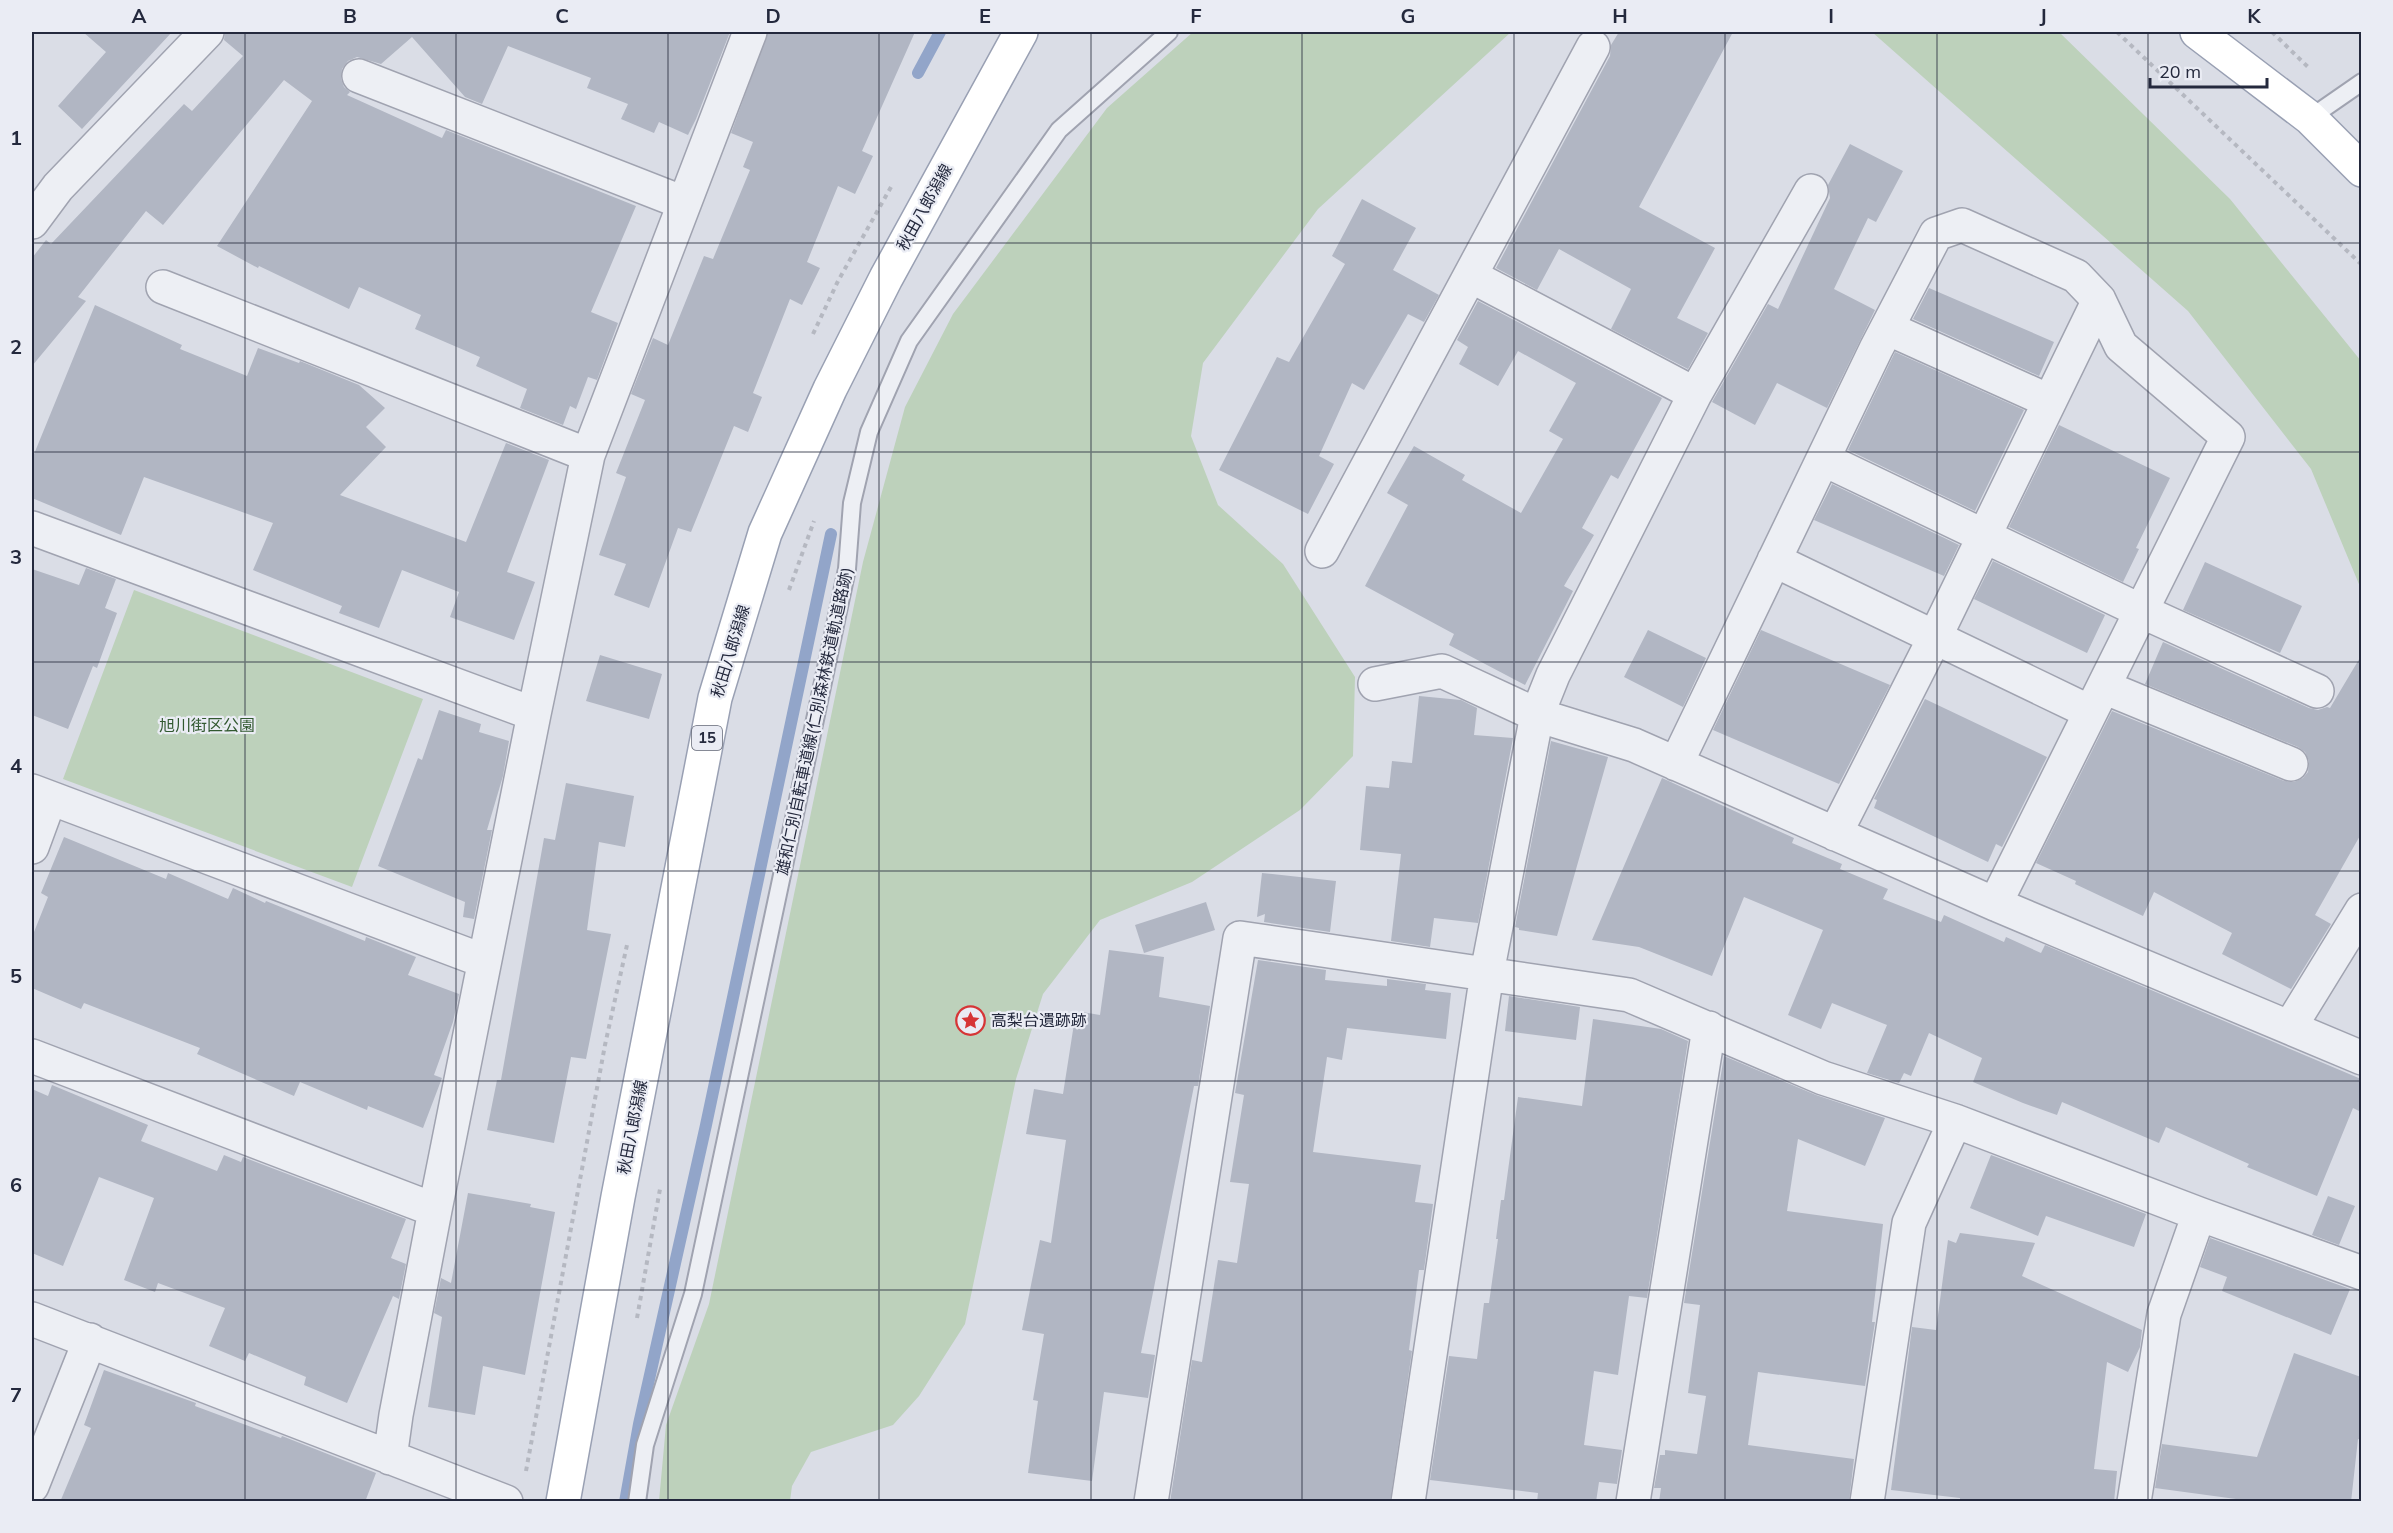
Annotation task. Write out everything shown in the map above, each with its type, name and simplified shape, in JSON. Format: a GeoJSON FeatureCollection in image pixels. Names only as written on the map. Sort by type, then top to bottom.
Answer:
{"type":"FeatureCollection","features":[{"type":"Feature","properties":{"kind":"main road","name":"秋田八郎潟線"},"geometry":{"type":"LineString","coordinates":[[563,1502],[618,1197],[715,698],[765,533],[830,389],[886,278],[1021,32]]}},
{"type":"Feature","properties":{"kind":"main road"},"geometry":{"type":"LineString","coordinates":[[2198,32],[2310,118],[2361,170]]}},
{"type":"Feature","properties":{"kind":"street"},"geometry":{"type":"LineString","coordinates":[[32,222],[58,187],[207,32]]}},
{"type":"Feature","properties":{"kind":"street"},"geometry":{"type":"LineString","coordinates":[[390,1458],[396,1415],[484,961],[588,455],[750,32]]}},
{"type":"Feature","properties":{"kind":"street"},"geometry":{"type":"LineString","coordinates":[[1322,551],[1593,47]]}},
{"type":"Feature","properties":{"kind":"street"},"geometry":{"type":"LineString","coordinates":[[359,76],[684,203]]}},
{"type":"Feature","properties":{"kind":"street"},"geometry":{"type":"LineString","coordinates":[[1408,1502],[1487,973],[1537,715],[1553,675],[1695,394],[1811,191]]}},
{"type":"Feature","properties":{"kind":"street"},"geometry":{"type":"LineString","coordinates":[[1676,764],[1887,328],[1936,234],[1962,225],[2076,276],[2099,300],[2121,346],[2228,436],[1995,904]]}},
{"type":"Feature","properties":{"kind":"street"},"geometry":{"type":"LineString","coordinates":[[1471,276],[1695,394]]}},
{"type":"Feature","properties":{"kind":"street"},"geometry":{"type":"LineString","coordinates":[[163,287],[588,455]]}},
{"type":"Feature","properties":{"kind":"street"},"geometry":{"type":"LineString","coordinates":[[1835,834],[1935,637],[2099,300]]}},
{"type":"Feature","properties":{"kind":"street"},"geometry":{"type":"LineString","coordinates":[[1887,328],[2049,401]]}},
{"type":"Feature","properties":{"kind":"street"},"geometry":{"type":"LineString","coordinates":[[1823,459],[2140,611],[2317,691]]}},
{"type":"Feature","properties":{"kind":"street"},"geometry":{"type":"LineString","coordinates":[[32,528],[534,714]]}},
{"type":"Feature","properties":{"kind":"street"},"geometry":{"type":"LineString","coordinates":[[1774,560],[1935,637],[2097,700],[2291,764]]}},
{"type":"Feature","properties":{"kind":"street"},"geometry":{"type":"LineString","coordinates":[[1375,684],[1442,671],[1537,715],[1634,745],[1995,904],[2361,1059]]}},
{"type":"Feature","properties":{"kind":"street"},"geometry":{"type":"LineString","coordinates":[[32,847],[41,794],[484,961]]}},
{"type":"Feature","properties":{"kind":"street"},"geometry":{"type":"LineString","coordinates":[[2290,1027],[2361,910]]}},
{"type":"Feature","properties":{"kind":"street"},"geometry":{"type":"LineString","coordinates":[[1151,1502],[1240,938],[1629,995],[1823,1078],[1955,1121],[2361,1273]]}},
{"type":"Feature","properties":{"kind":"street"},"geometry":{"type":"LineString","coordinates":[[1633,1502],[1709,1028]]}},
{"type":"Feature","properties":{"kind":"street"},"geometry":{"type":"LineString","coordinates":[[32,1056],[435,1210]]}},
{"type":"Feature","properties":{"kind":"street"},"geometry":{"type":"LineString","coordinates":[[1867,1502],[1909,1223],[1955,1121]]}},
{"type":"Feature","properties":{"kind":"street"},"geometry":{"type":"LineString","coordinates":[[2134,1502],[2164,1314],[2199,1214]]}},
{"type":"Feature","properties":{"kind":"street"},"geometry":{"type":"LineString","coordinates":[[32,1319],[506,1502]]}},
{"type":"Feature","properties":{"kind":"street"},"geometry":{"type":"LineString","coordinates":[[32,1485],[90,1340]]}},
{"type":"Feature","properties":{"kind":"lane","name":"雄和仁別自転車道線(仁別森林鉄道軌道路跡)"},"geometry":{"type":"LineString","coordinates":[[637,1502],[645,1445],[693,1294],[847,569],[852,503],[868,432],[909,341],[1059,130],[1169,32]]}},
{"type":"Feature","properties":{"kind":"lane"},"geometry":{"type":"LineString","coordinates":[[2310,118],[2361,82]]}},
{"type":"Feature","properties":{"kind":"path"},"geometry":{"type":"LineString","coordinates":[[2118,32],[2361,265]]}},
{"type":"Feature","properties":{"kind":"green space"},"geometry":{"type":"Polygon","coordinates":[[[1193,32],[1511,32],[1318,209],[1203,363],[1191,436],[1218,505],[1283,564],[1355,677],[1353,756],[1300,810],[1192,882],[1100,920],[1043,994],[1016,1079],[965,1324],[919,1396],[893,1425],[811,1452],[792,1486],[790,1501],[659,1501],[666,1425],[709,1304],[863,562],[905,407],[953,314],[1107,108],[1193,32]]]}},
{"type":"Feature","properties":{"kind":"green space"},"geometry":{"type":"Polygon","coordinates":[[[1872,32],[2059,32],[2230,199],[2361,361],[2361,589],[2311,469],[2188,311],[1872,32]]]}},
{"type":"Feature","properties":{"kind":"green space","name":"旭川街区公園"},"geometry":{"type":"Polygon","coordinates":[[[134,590],[423,699],[352,887],[63,779],[134,590]]]}},
{"type":"Feature","properties":{"kind":"building"},"geometry":{"type":"Polygon","coordinates":[[[83,32],[172,32],[82,129],[58,106],[106,52],[83,32]]]}},
{"type":"Feature","properties":{"kind":"building"},"geometry":{"type":"Polygon","coordinates":[[[225,32],[730,32],[688,135],[659,122],[654,133],[621,119],[628,104],[587,88],[591,78],[508,46],[482,104],[465,97],[412,37],[381,64],[357,57],[348,61],[342,69],[341,79],[344,87],[350,92],[347,95],[442,138],[446,130],[636,206],[591,312],[618,323],[597,380],[588,377],[576,409],[570,406],[563,425],[520,408],[527,389],[476,366],[480,357],[415,329],[421,315],[359,287],[349,309],[259,266],[258,268],[217,246],[312,101],[284,80],[163,225],[146,211],[78,297],[86,301],[32,366],[32,258],[46,240],[51,244],[184,104],[192,111],[243,56],[224,40],[225,32]]]}},
{"type":"Feature","properties":{"kind":"building"},"geometry":{"type":"Polygon","coordinates":[[[768,32],[915,32],[862,151],[873,156],[855,194],[838,186],[807,262],[820,268],[802,305],[790,299],[753,393],[762,397],[748,432],[734,426],[691,532],[678,528],[649,608],[614,595],[626,564],[599,555],[626,477],[616,473],[645,400],[631,394],[653,338],[668,345],[704,256],[713,259],[750,170],[743,167],[753,142],[731,133],[768,32]]]}},
{"type":"Feature","properties":{"kind":"building"},"geometry":{"type":"Polygon","coordinates":[[[1619,32],[1733,32],[1639,207],[1715,248],[1677,318],[1708,333],[1688,369],[1611,329],[1631,289],[1559,249],[1537,290],[1496,268],[1610,56],[1611,45],[1619,32]]]}},
{"type":"Feature","properties":{"kind":"building"},"geometry":{"type":"Polygon","coordinates":[[[1850,144],[1903,171],[1876,222],[1868,218],[1834,289],[1875,310],[1827,408],[1777,383],[1755,425],[1712,402],[1768,304],[1778,309],[1830,198],[1828,185],[1850,144]]]}},
{"type":"Feature","properties":{"kind":"building"},"geometry":{"type":"Polygon","coordinates":[[[1362,199],[1416,228],[1393,270],[1439,295],[1424,322],[1408,314],[1364,390],[1352,383],[1319,456],[1334,464],[1308,514],[1219,470],[1277,357],[1289,362],[1345,264],[1332,256],[1362,199]]]}},
{"type":"Feature","properties":{"kind":"building"},"geometry":{"type":"Polygon","coordinates":[[[1929,288],[2054,342],[2039,376],[1913,319],[1929,288]]]}},
{"type":"Feature","properties":{"kind":"building"},"geometry":{"type":"Polygon","coordinates":[[[1478,301],[1662,398],[1618,479],[1611,475],[1582,528],[1594,535],[1564,586],[1573,591],[1525,685],[1449,645],[1454,634],[1365,586],[1408,505],[1387,493],[1414,446],[1465,475],[1462,480],[1521,513],[1563,439],[1549,431],[1576,383],[1518,351],[1498,386],[1459,364],[1468,347],[1457,340],[1478,301]]]}},
{"type":"Feature","properties":{"kind":"building"},"geometry":{"type":"Polygon","coordinates":[[[95,305],[182,345],[180,349],[247,376],[258,348],[299,363],[300,361],[359,385],[385,408],[366,427],[386,447],[340,495],[466,542],[506,443],[549,460],[507,572],[535,582],[514,640],[450,617],[459,592],[402,570],[379,628],[339,613],[342,606],[253,570],[273,523],[144,477],[121,535],[32,498],[32,459],[95,305]]]}},
{"type":"Feature","properties":{"kind":"building"},"geometry":{"type":"Polygon","coordinates":[[[1895,352],[2024,410],[1975,511],[1848,450],[1895,352]]]}},
{"type":"Feature","properties":{"kind":"building"},"geometry":{"type":"Polygon","coordinates":[[[2059,425],[2170,478],[2136,548],[2139,549],[2123,582],[2009,527],[2059,425]]]}},
{"type":"Feature","properties":{"kind":"building"},"geometry":{"type":"Polygon","coordinates":[[[1832,484],[1959,545],[1944,576],[1814,520],[1832,484]]]}},
{"type":"Feature","properties":{"kind":"building"},"geometry":{"type":"Polygon","coordinates":[[[1993,561],[2105,615],[2087,653],[1974,599],[1993,561]]]}},
{"type":"Feature","properties":{"kind":"building"},"geometry":{"type":"Polygon","coordinates":[[[2205,562],[2302,606],[2280,653],[2183,610],[2205,562]]]}},
{"type":"Feature","properties":{"kind":"building"},"geometry":{"type":"Polygon","coordinates":[[[86,568],[116,579],[105,608],[117,613],[97,668],[93,666],[68,729],[32,715],[32,569],[79,585],[86,568]]]}},
{"type":"Feature","properties":{"kind":"building"},"geometry":{"type":"Polygon","coordinates":[[[1648,630],[1706,658],[1683,707],[1624,677],[1648,630]]]}},
{"type":"Feature","properties":{"kind":"building"},"geometry":{"type":"Polygon","coordinates":[[[1761,630],[1890,685],[1839,784],[1713,730],[1761,630]]]}},
{"type":"Feature","properties":{"kind":"building"},"geometry":{"type":"Polygon","coordinates":[[[2163,642],[2318,710],[2330,708],[2361,656],[2361,834],[2315,915],[2331,924],[2291,989],[2222,954],[2232,933],[2154,892],[2143,916],[2036,863],[2112,711],[2284,781],[2294,782],[2303,778],[2308,772],[2309,761],[2305,752],[2298,747],[2145,684],[2163,642]]]}},
{"type":"Feature","properties":{"kind":"building"},"geometry":{"type":"Polygon","coordinates":[[[600,655],[662,674],[649,719],[586,701],[600,655]]]}},
{"type":"Feature","properties":{"kind":"building"},"geometry":{"type":"Polygon","coordinates":[[[1419,696],[1461,700],[1477,708],[1474,735],[1513,738],[1478,923],[1434,918],[1430,947],[1391,941],[1401,854],[1360,850],[1366,786],[1389,788],[1392,761],[1412,763],[1419,696]]]}},
{"type":"Feature","properties":{"kind":"building"},"geometry":{"type":"Polygon","coordinates":[[[1925,699],[2047,757],[2002,847],[1996,844],[1988,862],[1874,808],[1877,800],[1874,799],[1925,699]]]}},
{"type":"Feature","properties":{"kind":"building"},"geometry":{"type":"Polygon","coordinates":[[[439,710],[481,724],[479,732],[509,741],[503,776],[487,830],[492,830],[474,919],[463,917],[465,902],[378,866],[418,758],[422,760],[439,710]]]}},
{"type":"Feature","properties":{"kind":"building"},"geometry":{"type":"Polygon","coordinates":[[[1551,741],[1608,757],[1557,936],[1519,930],[1515,927],[1551,741]]]}},
{"type":"Feature","properties":{"kind":"building"},"geometry":{"type":"Polygon","coordinates":[[[1662,778],[1794,838],[1792,843],[1842,864],[1840,869],[1888,889],[1883,899],[1941,922],[1944,915],[2004,942],[2006,937],[2041,953],[2045,945],[2361,1079],[2361,1112],[2353,1108],[2317,1196],[2247,1167],[2249,1164],[2166,1127],[2159,1143],[2062,1102],[2057,1115],[1973,1082],[1982,1058],[1929,1033],[1911,1076],[1904,1073],[1899,1083],[1867,1073],[1887,1025],[1832,1003],[1821,1029],[1788,1015],[1823,930],[1744,897],[1712,976],[1639,947],[1592,940],[1662,778]]]}},
{"type":"Feature","properties":{"kind":"building"},"geometry":{"type":"Polygon","coordinates":[[[566,783],[634,796],[625,847],[599,842],[587,930],[611,934],[586,1059],[571,1057],[554,1143],[487,1130],[497,1080],[501,1080],[544,838],[555,840],[566,783]]]}},
{"type":"Feature","properties":{"kind":"building"},"geometry":{"type":"Polygon","coordinates":[[[64,837],[166,879],[168,873],[228,899],[233,888],[265,903],[266,901],[365,941],[366,937],[416,957],[408,975],[459,994],[453,1022],[434,1075],[442,1078],[423,1128],[368,1106],[367,1110],[300,1082],[294,1096],[197,1054],[200,1048],[84,1003],[81,1009],[32,988],[32,937],[48,897],[41,893],[64,837]]]}},
{"type":"Feature","properties":{"kind":"building"},"geometry":{"type":"Polygon","coordinates":[[[1262,873],[1336,881],[1330,932],[1264,922],[1265,914],[1257,917],[1262,873]]]}},
{"type":"Feature","properties":{"kind":"building"},"geometry":{"type":"Polygon","coordinates":[[[1206,902],[1215,930],[1144,953],[1135,925],[1206,902]]]}},
{"type":"Feature","properties":{"kind":"building"},"geometry":{"type":"Polygon","coordinates":[[[1109,950],[1164,957],[1159,997],[1210,1006],[1198,1086],[1194,1086],[1141,1353],[1155,1355],[1148,1398],[1104,1392],[1092,1481],[1028,1473],[1038,1401],[1033,1400],[1044,1334],[1022,1330],[1040,1240],[1051,1243],[1066,1140],[1026,1134],[1034,1089],[1063,1094],[1076,1011],[1100,1015],[1109,950]]]}},
{"type":"Feature","properties":{"kind":"building"},"geometry":{"type":"Polygon","coordinates":[[[1258,960],[1326,970],[1325,980],[1387,986],[1387,979],[1426,984],[1425,990],[1451,993],[1446,1039],[1347,1028],[1342,1060],[1327,1057],[1313,1152],[1421,1165],[1415,1202],[1433,1204],[1424,1270],[1419,1270],[1409,1350],[1412,1351],[1390,1502],[1170,1502],[1192,1360],[1202,1362],[1218,1260],[1237,1263],[1249,1184],[1230,1182],[1244,1095],[1235,1093],[1258,960]]]}},
{"type":"Feature","properties":{"kind":"building"},"geometry":{"type":"Polygon","coordinates":[[[1509,996],[1580,1007],[1576,1040],[1505,1031],[1509,996]]]}},
{"type":"Feature","properties":{"kind":"building"},"geometry":{"type":"Polygon","coordinates":[[[1593,1019],[1661,1029],[1688,1041],[1647,1298],[1629,1296],[1618,1375],[1594,1371],[1584,1445],[1622,1450],[1617,1484],[1599,1482],[1596,1502],[1537,1502],[1538,1493],[1430,1480],[1449,1356],[1477,1359],[1484,1303],[1489,1303],[1501,1200],[1504,1200],[1518,1097],[1582,1106],[1593,1019]]]}},
{"type":"Feature","properties":{"kind":"building"},"geometry":{"type":"Polygon","coordinates":[[[1724,1056],[1816,1095],[1885,1118],[1865,1166],[1798,1139],[1787,1211],[1883,1224],[1872,1322],[1875,1322],[1865,1386],[1758,1372],[1748,1445],[1854,1459],[1849,1502],[1659,1502],[1661,1488],[1654,1488],[1660,1455],[1665,1455],[1665,1450],[1697,1454],[1706,1396],[1688,1393],[1700,1305],[1684,1303],[1724,1056]]]}},
{"type":"Feature","properties":{"kind":"building"},"geometry":{"type":"Polygon","coordinates":[[[52,1085],[148,1125],[141,1141],[217,1171],[224,1155],[241,1162],[243,1157],[406,1219],[391,1258],[406,1264],[399,1299],[393,1296],[347,1403],[304,1385],[306,1377],[249,1353],[245,1361],[209,1346],[225,1308],[158,1283],[155,1292],[124,1280],[154,1198],[99,1177],[63,1266],[32,1253],[32,1089],[48,1096],[52,1085]]]}},
{"type":"Feature","properties":{"kind":"building"},"geometry":{"type":"Polygon","coordinates":[[[1991,1155],[2146,1214],[2134,1247],[2046,1216],[2038,1236],[1970,1208],[1991,1155]]]}},
{"type":"Feature","properties":{"kind":"building"},"geometry":{"type":"Polygon","coordinates":[[[468,1193],[531,1204],[530,1207],[555,1212],[525,1375],[483,1366],[475,1415],[428,1407],[442,1317],[434,1313],[441,1278],[451,1283],[468,1193]]]}},
{"type":"Feature","properties":{"kind":"building"},"geometry":{"type":"Polygon","coordinates":[[[2328,1196],[2355,1206],[2339,1245],[2312,1235],[2328,1196]]]}},
{"type":"Feature","properties":{"kind":"building"},"geometry":{"type":"Polygon","coordinates":[[[1960,1233],[2035,1243],[2022,1276],[2142,1330],[2140,1347],[2128,1372],[2107,1362],[2094,1469],[2117,1471],[2114,1502],[1960,1502],[1960,1498],[1891,1490],[1912,1327],[1936,1330],[1948,1240],[1956,1243],[1960,1233]]]}},
{"type":"Feature","properties":{"kind":"building"},"geometry":{"type":"Polygon","coordinates":[[[2210,1238],[2350,1289],[2331,1335],[2222,1291],[2227,1277],[2200,1267],[2210,1238]]]}},
{"type":"Feature","properties":{"kind":"building"},"geometry":{"type":"Polygon","coordinates":[[[2294,1353],[2361,1377],[2361,1440],[2358,1439],[2351,1502],[2258,1502],[2155,1488],[2162,1444],[2257,1457],[2294,1353]]]}},
{"type":"Feature","properties":{"kind":"building"},"geometry":{"type":"Polygon","coordinates":[[[104,1370],[376,1473],[365,1502],[60,1502],[91,1428],[84,1425],[104,1370]]]}},
{"type":"Feature","properties":{"kind":"waterway"},"geometry":{"type":"LineString","coordinates":[[918,73],[940,32]]}},
{"type":"Feature","properties":{"kind":"waterway"},"geometry":{"type":"LineString","coordinates":[[625,1502],[639,1424],[706,1125],[831,534]]}},
{"type":"Feature","properties":{"kind":"place","name":"高梨台遺跡跡"},"geometry":{"type":"Point","coordinates":[970,1020]}}]}
